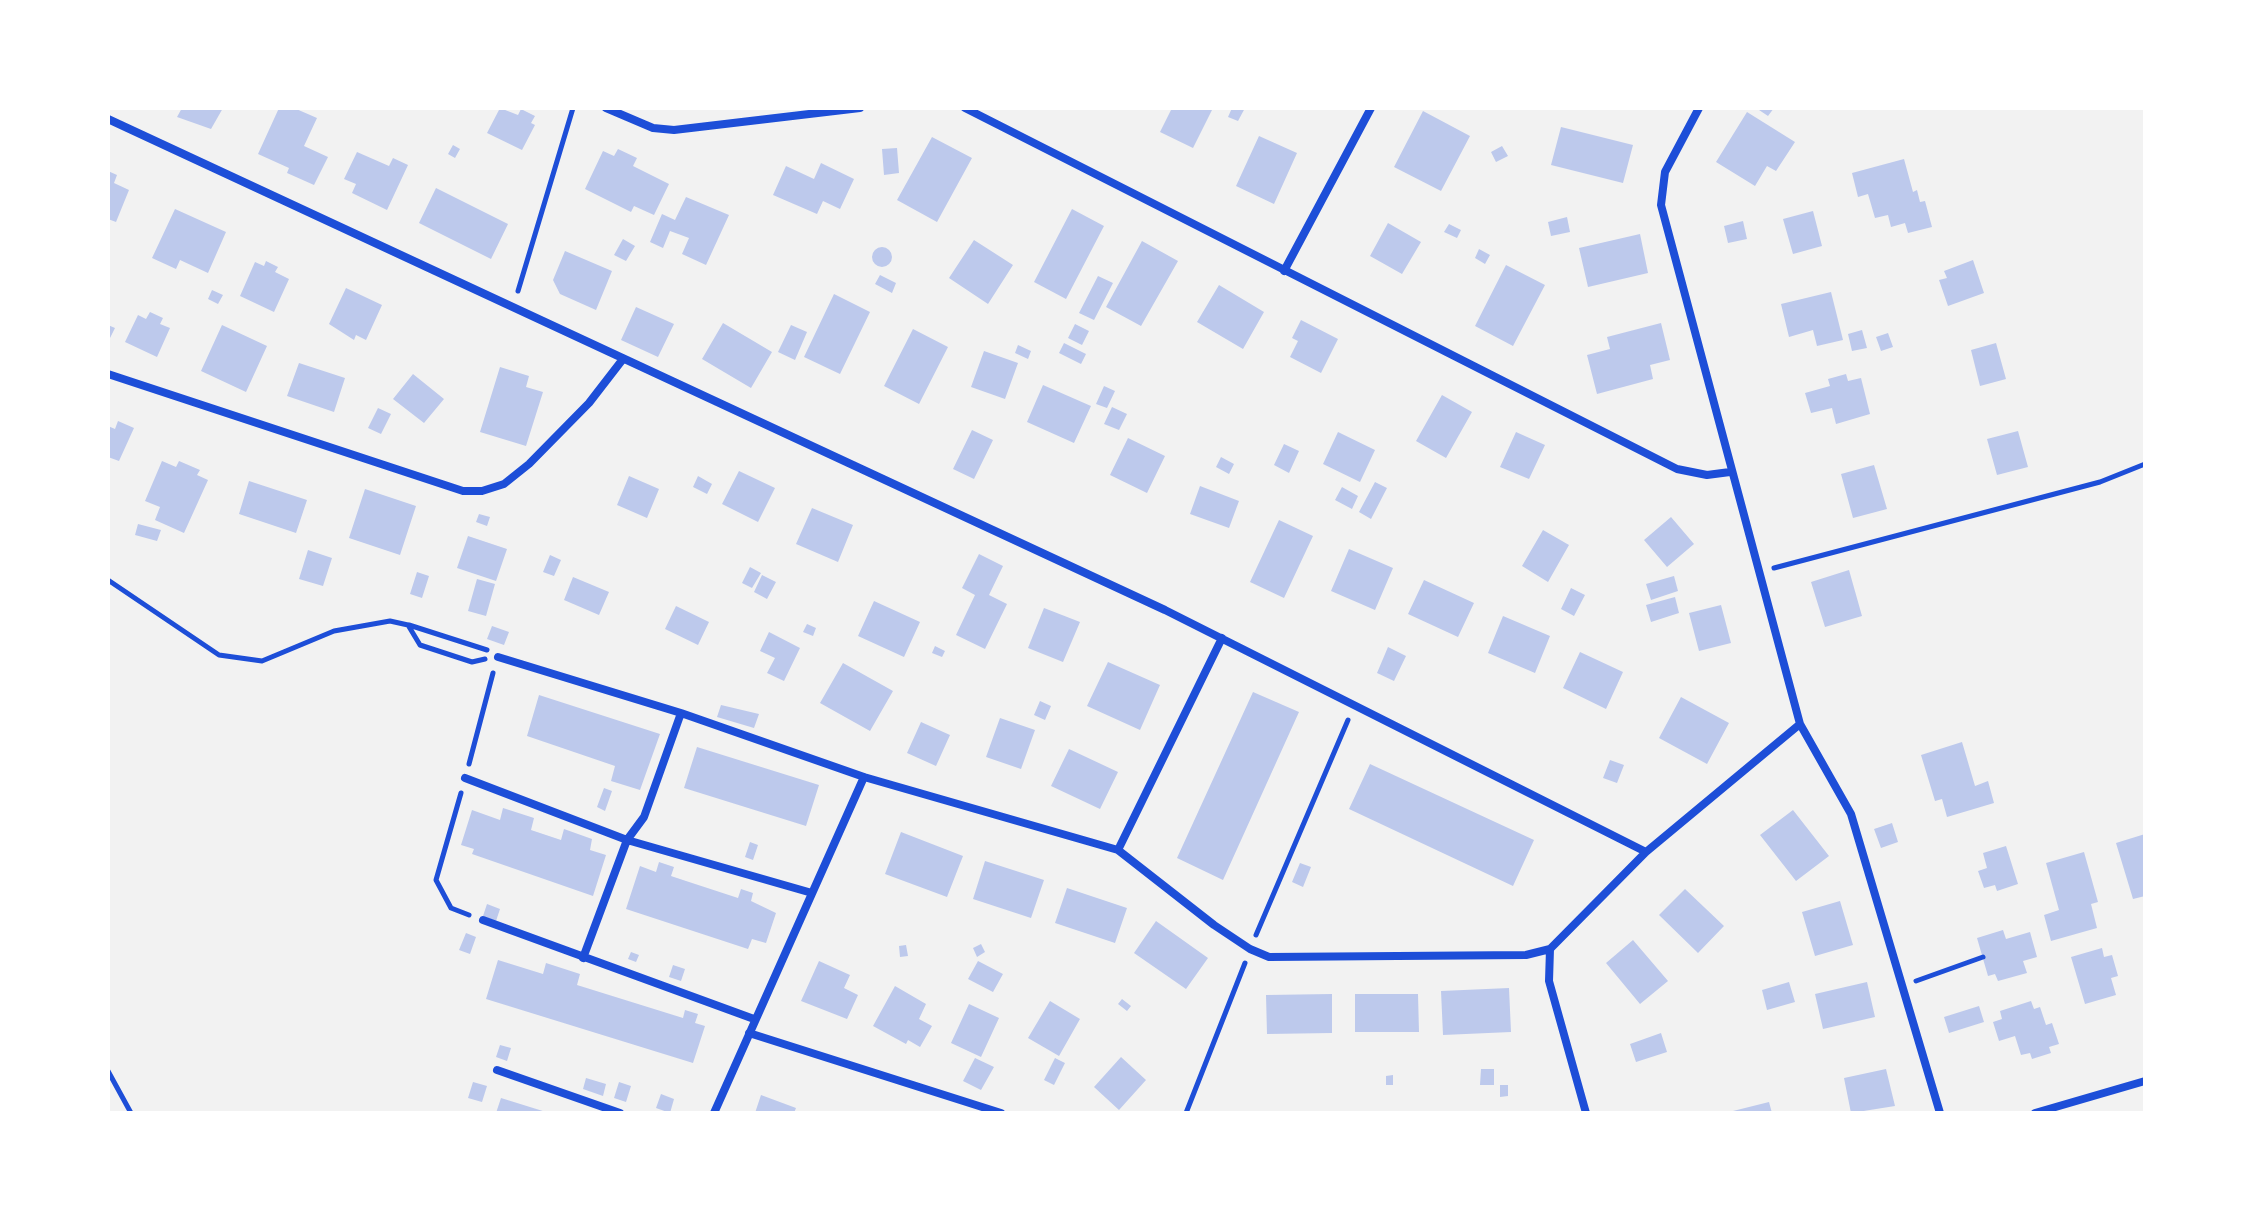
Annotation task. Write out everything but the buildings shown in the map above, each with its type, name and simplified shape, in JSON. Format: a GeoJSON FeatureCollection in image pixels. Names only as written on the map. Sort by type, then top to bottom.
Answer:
{"type":"FeatureCollection","features":[{"type":"Feature","properties":{"kind":"street"},"geometry":{"type":"LineString","coordinates":[[606,108],[653,128],[674,130],[860,108]]}},
{"type":"Feature","properties":{"kind":"street"},"geometry":{"type":"LineString","coordinates":[[965,108],[1677,469],[1707,475],[1730,472]]}},
{"type":"Feature","properties":{"kind":"street"},"geometry":{"type":"LineString","coordinates":[[1284,271],[1371,108]]}},
{"type":"Feature","properties":{"kind":"street"},"geometry":{"type":"LineString","coordinates":[[1699,108],[1665,172],[1661,205],[1724,436],[1730,472],[1800,724],[1851,814],[1940,1113]]}},
{"type":"Feature","properties":{"kind":"street"},"geometry":{"type":"LineString","coordinates":[[108,119],[1222,638],[1646,852]]}},
{"type":"Feature","properties":{"kind":"street"},"geometry":{"type":"LineString","coordinates":[[108,374],[463,491],[482,491],[504,484],[529,464],[589,403],[623,359]]}},
{"type":"Feature","properties":{"kind":"street"},"geometry":{"type":"LineString","coordinates":[[1118,850],[1222,638]]}},
{"type":"Feature","properties":{"kind":"street"},"geometry":{"type":"LineString","coordinates":[[498,657],[681,713],[864,777],[1118,850],[1250,949],[1269,957],[1526,955],[1550,949],[1646,852],[1800,724]]}},
{"type":"Feature","properties":{"kind":"street"},"geometry":{"type":"LineString","coordinates":[[583,958],[627,840],[644,817],[681,713]]}},
{"type":"Feature","properties":{"kind":"street"},"geometry":{"type":"LineString","coordinates":[[714,1113],[864,777]]}},
{"type":"Feature","properties":{"kind":"street"},"geometry":{"type":"LineString","coordinates":[[465,778],[627,840],[812,893]]}},
{"type":"Feature","properties":{"kind":"street"},"geometry":{"type":"LineString","coordinates":[[483,920],[754,1019]]}},
{"type":"Feature","properties":{"kind":"street"},"geometry":{"type":"LineString","coordinates":[[1550,949],[1549,981],[1586,1113]]}},
{"type":"Feature","properties":{"kind":"street"},"geometry":{"type":"LineString","coordinates":[[749,1033],[1001,1113]]}},
{"type":"Feature","properties":{"kind":"street"},"geometry":{"type":"LineString","coordinates":[[497,1070],[620,1113]]}},
{"type":"Feature","properties":{"kind":"street"},"geometry":{"type":"LineString","coordinates":[[2035,1113],[2145,1081]]}},
{"type":"Feature","properties":{"kind":"path"},"geometry":{"type":"LineString","coordinates":[[514,307],[573,108]]}},
{"type":"Feature","properties":{"kind":"path"},"geometry":{"type":"LineString","coordinates":[[1758,573],[2100,482],[2145,464]]}},
{"type":"Feature","properties":{"kind":"path"},"geometry":{"type":"LineString","coordinates":[[108,580],[219,655],[262,661],[334,631],[390,621],[481,646],[498,657]]}},
{"type":"Feature","properties":{"kind":"path"},"geometry":{"type":"LineString","coordinates":[[408,625],[420,645],[472,662],[498,657]]}},
{"type":"Feature","properties":{"kind":"path"},"geometry":{"type":"LineString","coordinates":[[1186,1113],[1250,949],[1354,704]]}},
{"type":"Feature","properties":{"kind":"path"},"geometry":{"type":"LineString","coordinates":[[1900,986],[1983,957]]}},
{"type":"Feature","properties":{"kind":"path"},"geometry":{"type":"LineString","coordinates":[[108,1071],[131,1113]]}}]}
